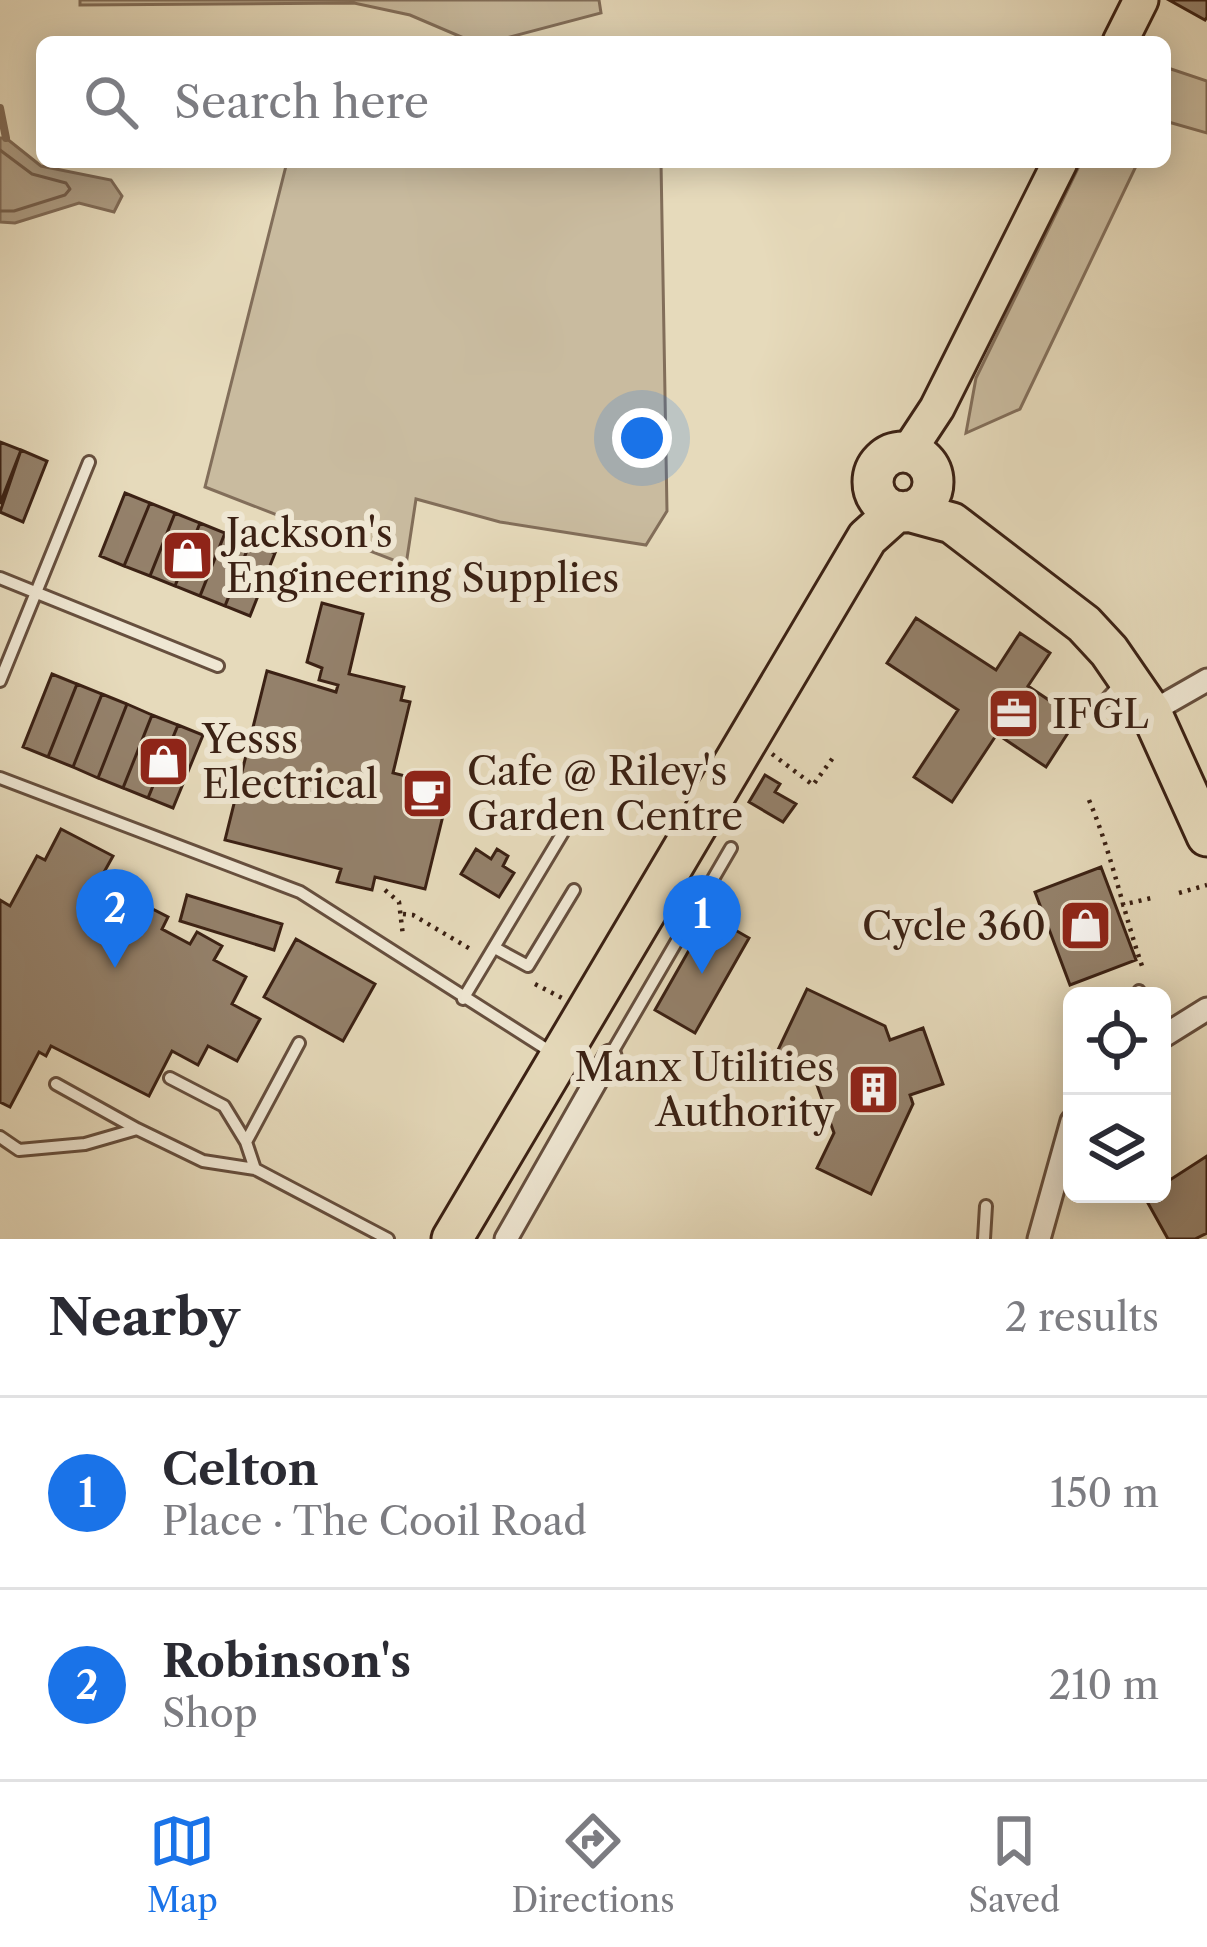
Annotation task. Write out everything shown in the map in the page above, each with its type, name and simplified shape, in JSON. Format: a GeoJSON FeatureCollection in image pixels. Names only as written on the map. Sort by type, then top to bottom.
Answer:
{"type":"FeatureCollection","features":[{"type":"Feature","properties":{"kind":"highway"},"geometry":{"type":"LineString","coordinates":[[452,1239],[867,538],[908,487],[1065,606],[1115,690],[1151,712],[1207,836]]}},
{"type":"Feature","properties":{"kind":"main road"},"geometry":{"type":"LineString","coordinates":[[1123,36],[1141,0]]}},
{"type":"Feature","properties":{"kind":"main road"},"geometry":{"type":"LineString","coordinates":[[908,487],[937,408],[1057,168]]}},
{"type":"Feature","properties":{"kind":"street"},"geometry":{"type":"LineString","coordinates":[[1151,712],[1207,680]]}},
{"type":"Feature","properties":{"kind":"street"},"geometry":{"type":"LineString","coordinates":[[1171,1029],[1207,1009]]}},
{"type":"Feature","properties":{"kind":"street"},"geometry":{"type":"LineString","coordinates":[[506,1239],[610,1056]]}},
{"type":"Feature","properties":{"kind":"street"},"geometry":{"type":"LineString","coordinates":[[1040,1239],[1063,1153]]}},
{"type":"Feature","properties":{"kind":"lane"},"geometry":{"type":"LineString","coordinates":[[0,681],[89,462]]}},
{"type":"Feature","properties":{"kind":"lane"},"geometry":{"type":"LineString","coordinates":[[0,578],[218,666]]}},
{"type":"Feature","properties":{"kind":"lane"},"geometry":{"type":"LineString","coordinates":[[0,778],[301,892],[559,1057]]}},
{"type":"Feature","properties":{"kind":"lane"},"geometry":{"type":"LineString","coordinates":[[463,999],[571,819]]}},
{"type":"Feature","properties":{"kind":"lane"},"geometry":{"type":"LineString","coordinates":[[610,1056],[730,848]]}},
{"type":"Feature","properties":{"kind":"lane"},"geometry":{"type":"LineString","coordinates":[[495,948],[528,966],[574,890]]}},
{"type":"Feature","properties":{"kind":"lane"},"geometry":{"type":"LineString","coordinates":[[245,1142],[298,1043]]}},
{"type":"Feature","properties":{"kind":"lane"},"geometry":{"type":"LineString","coordinates":[[170,1078],[224,1106],[255,1168]]}},
{"type":"Feature","properties":{"kind":"lane"},"geometry":{"type":"LineString","coordinates":[[56,1084],[203,1161],[255,1168],[388,1239]]}},
{"type":"Feature","properties":{"kind":"lane"},"geometry":{"type":"LineString","coordinates":[[0,1137],[19,1150],[85,1144],[137,1129]]}},
{"type":"Feature","properties":{"kind":"lane"},"geometry":{"type":"LineString","coordinates":[[985,1239],[986,1206]]}},
{"type":"Feature","properties":{"kind":"path"},"geometry":{"type":"LineString","coordinates":[[748,737],[814,785],[835,754]]}},
{"type":"Feature","properties":{"kind":"path"},"geometry":{"type":"LineString","coordinates":[[1088,800],[1109,848],[1121,905],[1142,966]]}},
{"type":"Feature","properties":{"kind":"path"},"geometry":{"type":"LineString","coordinates":[[1179,893],[1207,885]]}},
{"type":"Feature","properties":{"kind":"path"},"geometry":{"type":"LineString","coordinates":[[385,890],[399,902],[403,936]]}},
{"type":"Feature","properties":{"kind":"path"},"geometry":{"type":"LineString","coordinates":[[1121,905],[1156,897]]}},
{"type":"Feature","properties":{"kind":"shaded area"},"geometry":{"type":"Polygon","coordinates":[[[80,0],[599,0],[601,13],[514,36],[459,36],[410,15],[354,3],[80,5],[80,0]]]}},
{"type":"Feature","properties":{"kind":"shaded area"},"geometry":{"type":"Polygon","coordinates":[[[1171,69],[1207,81],[1207,133],[1171,123],[1171,69]]]}},
{"type":"Feature","properties":{"kind":"shaded area"},"geometry":{"type":"Polygon","coordinates":[[[285,168],[661,168],[667,511],[646,545],[500,522],[416,499],[406,565],[205,487],[285,168]]]}},
{"type":"Feature","properties":{"kind":"shaded area"},"geometry":{"type":"Polygon","coordinates":[[[1078,168],[1135,168],[1020,409],[966,433],[976,378],[1078,168]]]}},
{"type":"Feature","properties":{"kind":"water"},"geometry":{"type":"Polygon","coordinates":[[[0,138],[36,162],[36,168],[111,180],[122,196],[114,212],[79,203],[15,223],[0,222],[0,138]]]}},
{"type":"Feature","properties":{"kind":"building"},"geometry":{"type":"Polygon","coordinates":[[[1169,0],[1207,0],[1207,17],[1205,20],[1169,0]]]}},
{"type":"Feature","properties":{"kind":"building"},"geometry":{"type":"Polygon","coordinates":[[[0,442],[21,450],[0,504],[0,442]]]}},
{"type":"Feature","properties":{"kind":"building"},"geometry":{"type":"Polygon","coordinates":[[[21,450],[47,461],[23,522],[0,512],[21,450]]]}},
{"type":"Feature","properties":{"kind":"building"},"geometry":{"type":"Polygon","coordinates":[[[125,493],[150,503],[124,566],[100,556],[125,493]]]}},
{"type":"Feature","properties":{"kind":"building"},"geometry":{"type":"Polygon","coordinates":[[[150,503],[175,513],[150,576],[124,566],[150,503]]]}},
{"type":"Feature","properties":{"kind":"building"},"geometry":{"type":"Polygon","coordinates":[[[175,513],[200,523],[175,586],[150,576],[175,513]]]}},
{"type":"Feature","properties":{"kind":"building"},"geometry":{"type":"Polygon","coordinates":[[[200,523],[225,533],[200,596],[175,586],[200,523]]]}},
{"type":"Feature","properties":{"kind":"building"},"geometry":{"type":"Polygon","coordinates":[[[225,533],[250,543],[225,606],[200,596],[225,533]]]}},
{"type":"Feature","properties":{"kind":"building"},"geometry":{"type":"Polygon","coordinates":[[[250,543],[275,553],[250,616],[225,606],[250,543]]]}},
{"type":"Feature","properties":{"kind":"building"},"geometry":{"type":"Polygon","coordinates":[[[322,603],[363,614],[349,674],[404,687],[401,700],[410,702],[393,773],[450,787],[425,889],[375,877],[372,890],[337,882],[341,869],[225,840],[267,671],[336,692],[338,685],[319,680],[322,668],[307,662],[322,603]]]}},
{"type":"Feature","properties":{"kind":"building","name":"IFGL"},"geometry":{"type":"Polygon","coordinates":[[[916,618],[996,670],[1020,633],[1050,653],[1028,686],[1077,719],[1046,767],[997,734],[952,802],[914,777],[958,710],[887,663],[916,618]]]}},
{"type":"Feature","properties":{"kind":"building"},"geometry":{"type":"Polygon","coordinates":[[[52,674],[77,684],[48,757],[23,747],[52,674]]]}},
{"type":"Feature","properties":{"kind":"building"},"geometry":{"type":"Polygon","coordinates":[[[77,684],[102,694],[73,767],[48,757],[77,684]]]}},
{"type":"Feature","properties":{"kind":"building"},"geometry":{"type":"Polygon","coordinates":[[[102,694],[127,704],[98,778],[73,767],[102,694]]]}},
{"type":"Feature","properties":{"kind":"building"},"geometry":{"type":"Polygon","coordinates":[[[127,704],[152,715],[123,788],[98,778],[127,704]]]}},
{"type":"Feature","properties":{"kind":"building"},"geometry":{"type":"Polygon","coordinates":[[[152,715],[178,725],[148,798],[123,788],[152,715]]]}},
{"type":"Feature","properties":{"kind":"building"},"geometry":{"type":"Polygon","coordinates":[[[178,725],[203,735],[173,808],[148,798],[178,725]]]}},
{"type":"Feature","properties":{"kind":"building"},"geometry":{"type":"Polygon","coordinates":[[[765,775],[780,784],[775,792],[796,804],[783,822],[749,802],[765,775]]]}},
{"type":"Feature","properties":{"kind":"building"},"geometry":{"type":"Polygon","coordinates":[[[61,829],[113,856],[103,874],[106,899],[125,909],[131,898],[168,917],[162,929],[190,944],[197,932],[222,946],[214,960],[246,977],[232,1004],[260,1019],[237,1061],[208,1046],[198,1065],[172,1051],[149,1096],[51,1046],[46,1056],[39,1052],[10,1107],[0,1102],[0,900],[10,906],[37,856],[45,860],[61,829]]]}},
{"type":"Feature","properties":{"kind":"building"},"geometry":{"type":"Polygon","coordinates":[[[476,849],[491,859],[497,849],[508,856],[503,866],[514,873],[499,897],[461,874],[476,849]]]}},
{"type":"Feature","properties":{"kind":"building","name":"Cycle 360"},"geometry":{"type":"Polygon","coordinates":[[[1101,867],[1136,960],[1070,985],[1035,892],[1101,867]]]}},
{"type":"Feature","properties":{"kind":"building"},"geometry":{"type":"Polygon","coordinates":[[[187,895],[282,924],[274,950],[180,921],[187,895]]]}},
{"type":"Feature","properties":{"kind":"building"},"geometry":{"type":"Polygon","coordinates":[[[709,915],[749,938],[695,1033],[655,1010],[709,915]]]}},
{"type":"Feature","properties":{"kind":"building"},"geometry":{"type":"Polygon","coordinates":[[[296,939],[375,984],[343,1041],[264,997],[296,939]]]}},
{"type":"Feature","properties":{"kind":"building","name":"Manx Utilities Authority"},"geometry":{"type":"Polygon","coordinates":[[[807,989],[885,1026],[890,1040],[923,1028],[943,1084],[910,1095],[913,1104],[871,1194],[817,1168],[834,1133],[811,1068],[777,1052],[807,989]]]}},
{"type":"Feature","properties":{"kind":"building"},"geometry":{"type":"Polygon","coordinates":[[[1207,1156],[1207,1233],[1195,1239],[1168,1239],[1148,1203],[1171,1203],[1171,1179],[1207,1156]]]}},
{"type":"Feature","properties":{"kind":"waterway"},"geometry":{"type":"LineString","coordinates":[[0,108],[6,138]]}},
{"type":"Feature","properties":{"kind":"place","name":"Jackson's Engineering Supplies"},"geometry":{"type":"Point","coordinates":[187,555]}},
{"type":"Feature","properties":{"kind":"place","name":"IFGL"},"geometry":{"type":"Point","coordinates":[1013,714]}},
{"type":"Feature","properties":{"kind":"place","name":"Yesss Electrical"},"geometry":{"type":"Point","coordinates":[163,761]}},
{"type":"Feature","properties":{"kind":"place","name":"Cafe @ Riley's Garden Centre"},"geometry":{"type":"Point","coordinates":[428,793]}},
{"type":"Feature","properties":{"kind":"place","name":"Cycle 360"},"geometry":{"type":"Point","coordinates":[1085,926]}},
{"type":"Feature","properties":{"kind":"place","name":"Robinson's"},"geometry":{"type":"Point","coordinates":[115,968]}},
{"type":"Feature","properties":{"kind":"place","name":"Celton"},"geometry":{"type":"Point","coordinates":[702,974]}},
{"type":"Feature","properties":{"kind":"place","name":"Manx Utilities Authority"},"geometry":{"type":"Point","coordinates":[873,1089]}}]}
